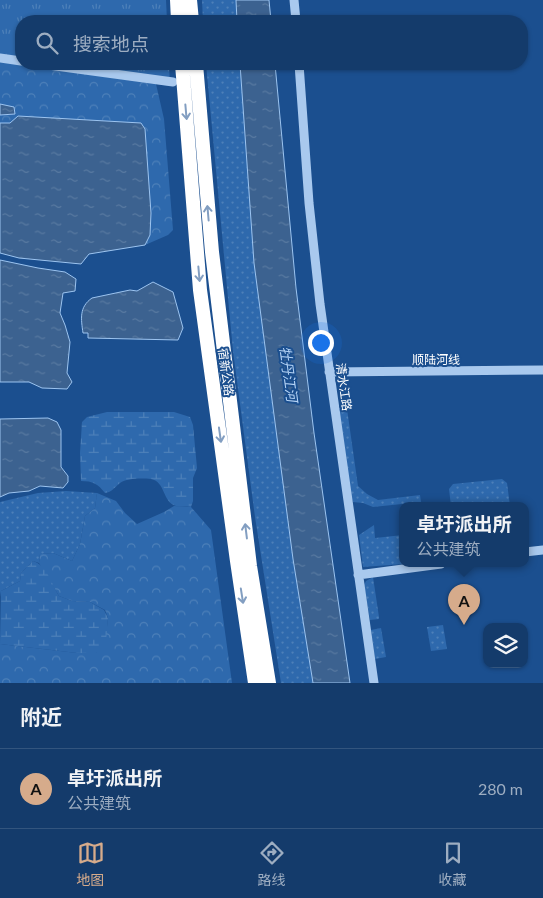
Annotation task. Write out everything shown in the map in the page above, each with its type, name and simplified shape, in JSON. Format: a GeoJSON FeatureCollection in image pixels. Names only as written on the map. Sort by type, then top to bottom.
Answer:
{"type":"FeatureCollection","features":[{"type":"Feature","properties":{"kind":"highway"},"geometry":{"type":"LineString","coordinates":[[177,0],[178,15]]}},
{"type":"Feature","properties":{"kind":"highway"},"geometry":{"type":"LineString","coordinates":[[190,0],[191,15]]}},
{"type":"Feature","properties":{"kind":"highway","name":"宿新公路"},"geometry":{"type":"LineString","coordinates":[[182,70],[200,290],[236,561],[255,683]]}},
{"type":"Feature","properties":{"kind":"highway","name":"宿新公路"},"geometry":{"type":"LineString","coordinates":[[197,70],[212,252],[250,566],[269,683]]}},
{"type":"Feature","properties":{"kind":"street"},"geometry":{"type":"LineString","coordinates":[[294,0],[295,15]]}},
{"type":"Feature","properties":{"kind":"street"},"geometry":{"type":"LineString","coordinates":[[0,58],[15,60]]}},
{"type":"Feature","properties":{"kind":"street"},"geometry":{"type":"LineString","coordinates":[[85,70],[173,82]]}},
{"type":"Feature","properties":{"kind":"street","name":"清水江路"},"geometry":{"type":"LineString","coordinates":[[299,70],[309,204],[329,372],[374,683]]}},
{"type":"Feature","properties":{"kind":"street","name":"顺陆河线"},"geometry":{"type":"LineString","coordinates":[[329,372],[543,370]]}},
{"type":"Feature","properties":{"kind":"street"},"geometry":{"type":"LineString","coordinates":[[529,552],[543,550]]}},
{"type":"Feature","properties":{"kind":"street"},"geometry":{"type":"LineString","coordinates":[[358,575],[418,567]]}},
{"type":"Feature","properties":{"kind":"green space"},"geometry":{"type":"Polygon","coordinates":[[[0,0],[166,0],[167,15],[15,15],[15,64],[0,62],[0,0]]]}},
{"type":"Feature","properties":{"kind":"green space"},"geometry":{"type":"Polygon","coordinates":[[[202,0],[236,0],[237,15],[203,15],[202,0]]]}},
{"type":"Feature","properties":{"kind":"green space"},"geometry":{"type":"Polygon","coordinates":[[[0,62],[15,64],[15,70],[57,70],[156,84],[164,119],[173,230],[168,235],[145,245],[150,235],[10,123],[0,123],[0,62]]]}},
{"type":"Feature","properties":{"kind":"green space"},"geometry":{"type":"Polygon","coordinates":[[[57,70],[169,70],[170,86],[57,70]]]}},
{"type":"Feature","properties":{"kind":"green space"},"geometry":{"type":"Polygon","coordinates":[[[207,70],[240,70],[253,219],[279,452],[313,683],[281,683],[255,517],[233,351],[207,70]]]}},
{"type":"Feature","properties":{"kind":"green space"},"geometry":{"type":"Polygon","coordinates":[[[346,402],[358,486],[378,500],[420,495],[421,502],[399,502],[399,504],[373,507],[353,502],[339,409],[346,402]]]}},
{"type":"Feature","properties":{"kind":"green space"},"geometry":{"type":"Polygon","coordinates":[[[107,412],[174,412],[190,417],[193,425],[197,468],[193,478],[193,501],[191,507],[172,504],[168,501],[159,484],[151,479],[127,480],[105,493],[95,484],[81,481],[82,422],[87,417],[107,412]]]}},
{"type":"Feature","properties":{"kind":"green space"},"geometry":{"type":"Polygon","coordinates":[[[502,479],[507,483],[509,502],[451,502],[449,489],[453,484],[502,479]]]}},
{"type":"Feature","properties":{"kind":"green space"},"geometry":{"type":"Polygon","coordinates":[[[66,491],[97,493],[95,508],[85,516],[80,544],[72,561],[53,553],[40,554],[39,563],[33,561],[21,573],[20,581],[1,591],[0,597],[0,502],[38,493],[66,491]]]}},
{"type":"Feature","properties":{"kind":"green space"},"geometry":{"type":"Polygon","coordinates":[[[97,493],[116,501],[137,524],[174,506],[191,507],[211,530],[232,683],[0,683],[0,644],[77,653],[96,653],[107,627],[108,618],[105,610],[90,602],[72,601],[59,596],[39,563],[40,554],[53,553],[72,561],[80,544],[85,516],[95,508],[97,493]]]}},
{"type":"Feature","properties":{"kind":"green space"},"geometry":{"type":"Polygon","coordinates":[[[374,525],[375,538],[399,535],[399,564],[363,567],[359,535],[374,525]]]}},
{"type":"Feature","properties":{"kind":"green space"},"geometry":{"type":"Polygon","coordinates":[[[33,561],[46,571],[59,596],[72,601],[90,602],[104,610],[108,618],[106,641],[103,649],[96,653],[77,653],[0,644],[1,591],[20,581],[21,573],[33,561]]]}},
{"type":"Feature","properties":{"kind":"green space"},"geometry":{"type":"Polygon","coordinates":[[[373,577],[379,619],[370,620],[364,585],[366,581],[373,577]]]}},
{"type":"Feature","properties":{"kind":"green space"},"geometry":{"type":"Polygon","coordinates":[[[443,625],[447,649],[431,651],[427,627],[443,625]]]}},
{"type":"Feature","properties":{"kind":"green space"},"geometry":{"type":"Polygon","coordinates":[[[381,628],[386,657],[375,659],[371,630],[381,628]]]}},
{"type":"Feature","properties":{"kind":"water"},"geometry":{"type":"Polygon","coordinates":[[[236,0],[269,0],[270,15],[237,15],[236,0]]]}},
{"type":"Feature","properties":{"kind":"water","name":"牡丹江河"},"geometry":{"type":"Polygon","coordinates":[[[240,70],[276,70],[296,288],[314,433],[350,683],[313,683],[293,559],[254,263],[240,70]]]}},
{"type":"Feature","properties":{"kind":"water"},"geometry":{"type":"Polygon","coordinates":[[[0,104],[14,107],[15,114],[0,115],[0,104]]]}},
{"type":"Feature","properties":{"kind":"water"},"geometry":{"type":"Polygon","coordinates":[[[18,116],[141,123],[145,129],[151,213],[150,235],[145,245],[89,254],[81,264],[19,258],[0,253],[0,123],[10,123],[18,116]]]}},
{"type":"Feature","properties":{"kind":"water"},"geometry":{"type":"Polygon","coordinates":[[[0,260],[65,272],[76,279],[75,291],[63,293],[60,313],[70,342],[67,373],[72,382],[67,389],[42,388],[29,382],[0,382],[0,260]]]}},
{"type":"Feature","properties":{"kind":"water"},"geometry":{"type":"Polygon","coordinates":[[[153,282],[173,292],[183,328],[178,340],[88,338],[88,333],[83,333],[83,309],[92,298],[130,290],[137,291],[153,282]]]}},
{"type":"Feature","properties":{"kind":"water"},"geometry":{"type":"Polygon","coordinates":[[[48,418],[57,422],[61,430],[61,467],[68,476],[68,482],[63,488],[40,486],[29,491],[9,493],[0,497],[0,419],[48,418]]]}},
{"type":"Feature","properties":{"kind":"place","name":"卓圩派出所"},"geometry":{"type":"Point","coordinates":[464,625]}}]}
